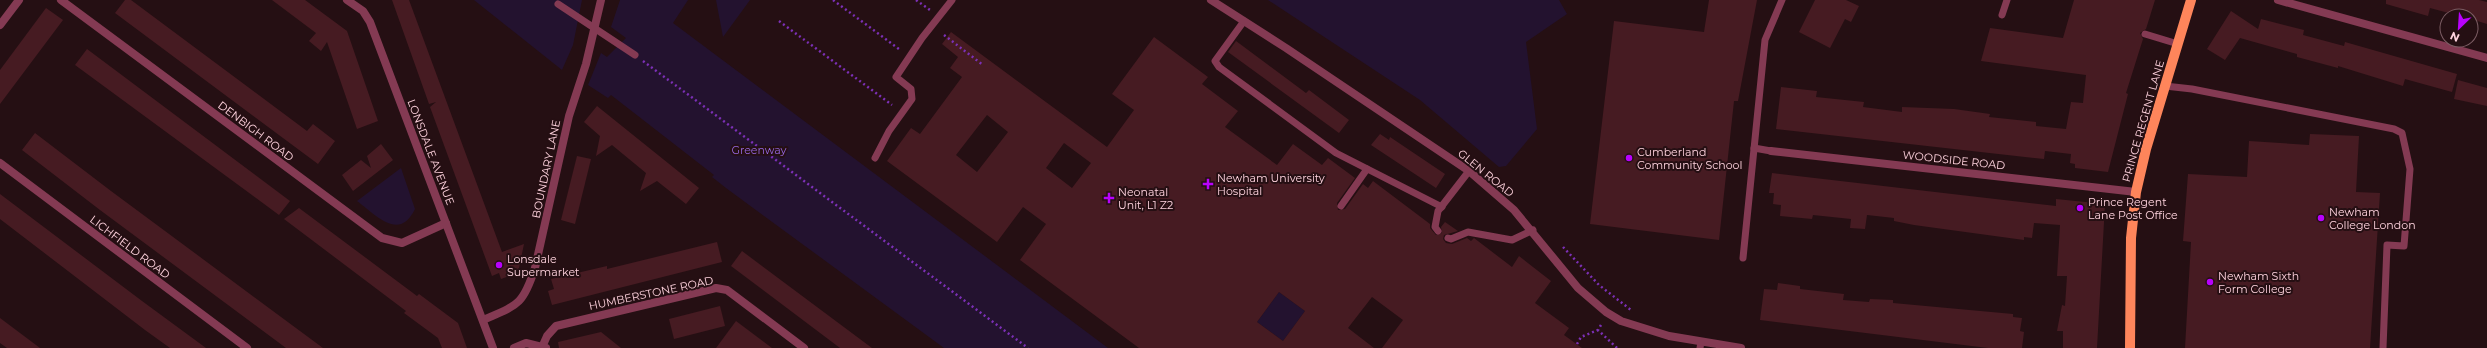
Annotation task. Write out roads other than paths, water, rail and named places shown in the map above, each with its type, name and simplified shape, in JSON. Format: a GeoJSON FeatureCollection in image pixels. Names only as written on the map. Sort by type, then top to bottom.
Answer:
{"type":"FeatureCollection","features":[{"type":"Feature","properties":{"kind":"main road","name":"PRINCE REGENT LANE"},"geometry":{"type":"LineString","coordinates":[[2130,348],[2131,238],[2136,192],[2165,86],[2191,0]]}},
{"type":"Feature","properties":{"kind":"street"},"geometry":{"type":"LineString","coordinates":[[0,25],[19,0]]}},
{"type":"Feature","properties":{"kind":"street","name":"DENBIGH ROAD"},"geometry":{"type":"LineString","coordinates":[[61,0],[382,238],[402,243],[446,223]]}},
{"type":"Feature","properties":{"kind":"street","name":"LONSDALE AVENUE"},"geometry":{"type":"LineString","coordinates":[[347,0],[363,11],[370,22],[493,348]]}},
{"type":"Feature","properties":{"kind":"street","name":"BOUNDARY LANE"},"geometry":{"type":"LineString","coordinates":[[483,320],[521,302],[528,291],[535,268],[569,116],[596,28],[601,0]]}},
{"type":"Feature","properties":{"kind":"street","name":"GLEN ROAD"},"geometry":{"type":"LineString","coordinates":[[1211,0],[1469,171],[1514,210],[1533,230],[1578,288],[1606,312],[1621,321],[1641,328],[1701,345],[1741,348]]}},
{"type":"Feature","properties":{"kind":"street"},"geometry":{"type":"LineString","coordinates":[[2278,0],[2487,58]]}},
{"type":"Feature","properties":{"kind":"street","name":"WOODSIDE ROAD"},"geometry":{"type":"LineString","coordinates":[[1771,150],[2136,192]]}},
{"type":"Feature","properties":{"kind":"street","name":"LICHFIELD ROAD"},"geometry":{"type":"LineString","coordinates":[[0,164],[247,348]]}},
{"type":"Feature","properties":{"kind":"street","name":"HUMBERSTONE ROAD"},"geometry":{"type":"LineString","coordinates":[[545,347],[547,336],[556,326],[716,288],[727,290],[804,348]]}},
{"type":"Feature","properties":{"kind":"street"},"geometry":{"type":"LineString","coordinates":[[514,348],[526,343],[545,347]]}},
{"type":"Feature","properties":{"kind":"lane"},"geometry":{"type":"LineString","coordinates":[[875,158],[889,131],[913,95],[911,89],[896,77],[918,44],[952,0]]}},
{"type":"Feature","properties":{"kind":"lane"},"geometry":{"type":"LineString","coordinates":[[1743,258],[1765,40],[1782,0]]}},
{"type":"Feature","properties":{"kind":"lane"},"geometry":{"type":"LineString","coordinates":[[2002,15],[2007,0]]}},
{"type":"Feature","properties":{"kind":"lane"},"geometry":{"type":"LineString","coordinates":[[558,4],[596,28],[634,55]]}},
{"type":"Feature","properties":{"kind":"lane"},"geometry":{"type":"LineString","coordinates":[[1244,21],[1215,61],[1219,67],[1336,153],[1442,207]]}},
{"type":"Feature","properties":{"kind":"lane"},"geometry":{"type":"LineString","coordinates":[[2145,34],[2178,44]]}},
{"type":"Feature","properties":{"kind":"lane"},"geometry":{"type":"LineString","coordinates":[[2165,86],[2192,89],[2394,129],[2402,133],[2410,169],[2404,246],[2387,245],[2383,348]]}},
{"type":"Feature","properties":{"kind":"lane"},"geometry":{"type":"LineString","coordinates":[[1754,148],[1771,150]]}},
{"type":"Feature","properties":{"kind":"lane"},"geometry":{"type":"LineString","coordinates":[[1341,206],[1367,169]]}},
{"type":"Feature","properties":{"kind":"lane"},"geometry":{"type":"LineString","coordinates":[[1438,231],[1435,227],[1438,211],[1469,171]]}},
{"type":"Feature","properties":{"kind":"lane"},"geometry":{"type":"LineString","coordinates":[[1448,238],[1468,232],[1512,240],[1533,230]]}},
{"type":"Feature","properties":{"kind":"place","name":"Cumberland Community School"},"geometry":{"type":"Point","coordinates":[1629,158]}},
{"type":"Feature","properties":{"kind":"place","name":"Newham University Hospital"},"geometry":{"type":"Point","coordinates":[1208,184]}},
{"type":"Feature","properties":{"kind":"place","name":"Neonatal Unit, L1 Z2"},"geometry":{"type":"Point","coordinates":[1109,198]}},
{"type":"Feature","properties":{"kind":"place","name":"Prince Regent Lane Post Office"},"geometry":{"type":"Point","coordinates":[2080,208]}},
{"type":"Feature","properties":{"kind":"place","name":"Newham College London"},"geometry":{"type":"Point","coordinates":[2321,218]}},
{"type":"Feature","properties":{"kind":"place","name":"Lonsdale Supermarket"},"geometry":{"type":"Point","coordinates":[499,265]}},
{"type":"Feature","properties":{"kind":"place","name":"Newham Sixth Form College"},"geometry":{"type":"Point","coordinates":[2210,282]}},
{"type":"Feature","properties":{"kind":"park label","name":"Greenway"},"geometry":{"type":"Point","coordinates":[759,150]}}]}
